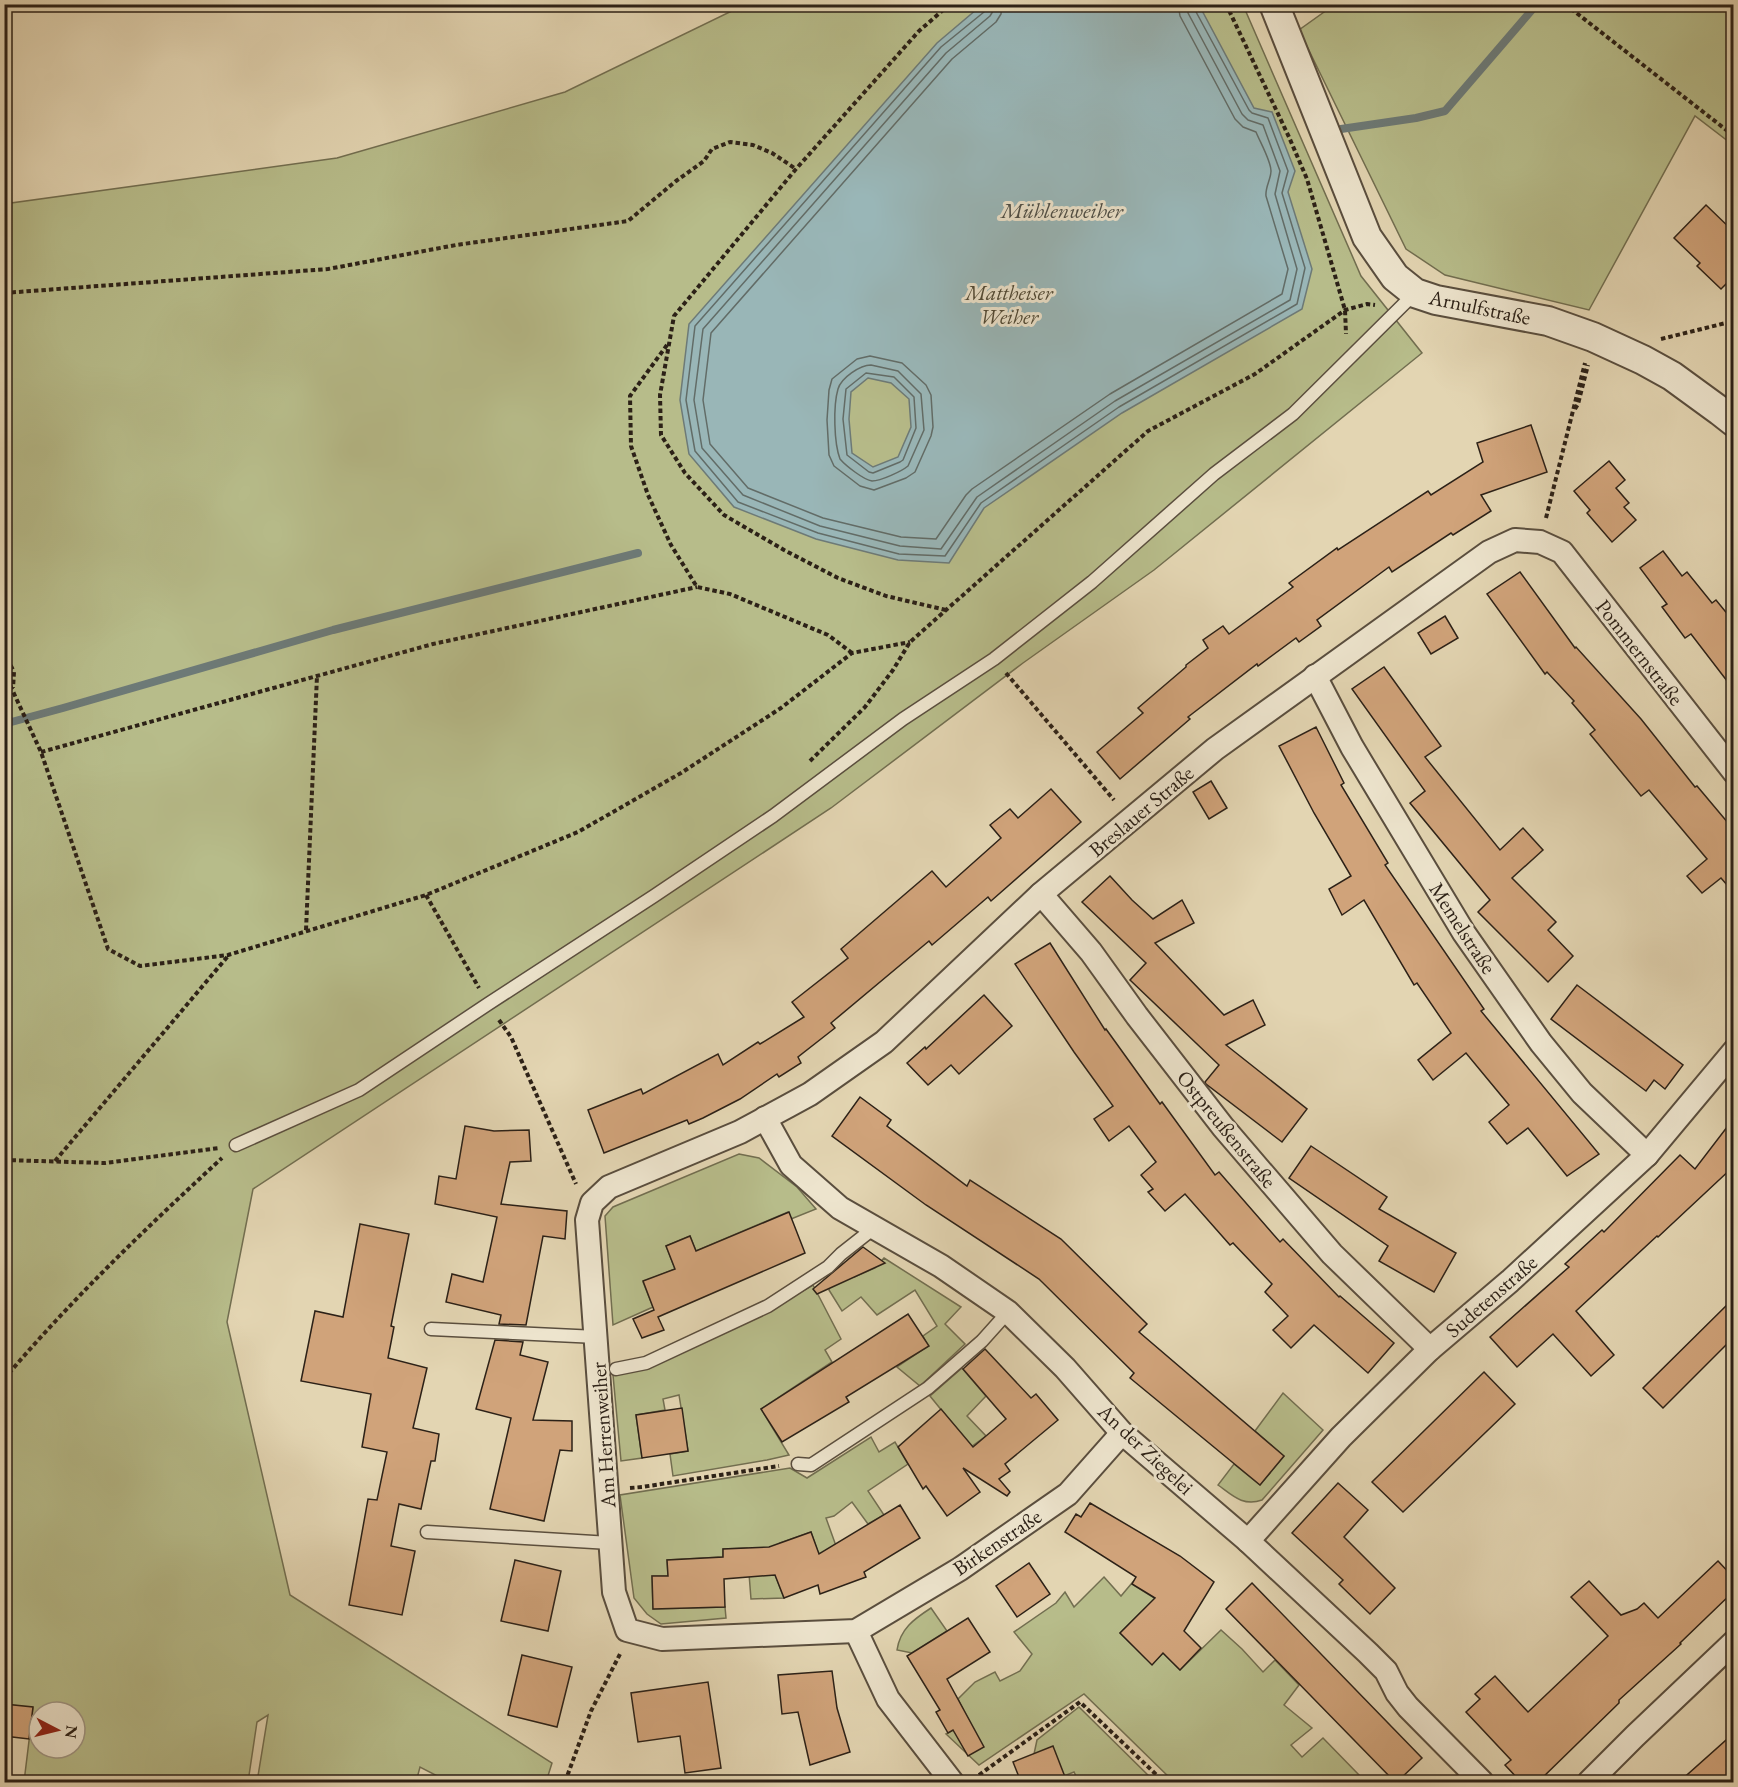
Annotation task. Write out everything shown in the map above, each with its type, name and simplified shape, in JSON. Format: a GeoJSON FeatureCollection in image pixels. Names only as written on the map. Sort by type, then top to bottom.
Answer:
{"type":"FeatureCollection","features":[{"type":"Feature","properties":{"kind":"street","name":"Arnulfstraße"},"geometry":{"type":"LineString","coordinates":[[1274,4],[1367,237],[1395,277],[1407,300],[1436,300],[1548,321],[1593,337],[1672,376],[1734,422]]}},
{"type":"Feature","properties":{"kind":"street","name":"Breslauer Straße"},"geometry":{"type":"LineString","coordinates":[[765,1119],[810,1094],[884,1042],[1041,894],[1215,749],[1489,552],[1515,540],[1543,532]]}},
{"type":"Feature","properties":{"kind":"street","name":"Pommernstraße"},"geometry":{"type":"LineString","coordinates":[[1543,532],[1562,552],[1734,772]]}},
{"type":"Feature","properties":{"kind":"street","name":"Memelstraße"},"geometry":{"type":"LineString","coordinates":[[1315,676],[1352,747],[1464,933],[1541,1042],[1582,1093],[1647,1155]]}},
{"type":"Feature","properties":{"kind":"street","name":"Ostpreußenstraße"},"geometry":{"type":"LineString","coordinates":[[1041,894],[1091,952],[1137,1016],[1223,1127],[1332,1254],[1430,1349]]}},
{"type":"Feature","properties":{"kind":"street","name":"Sudetenstraße"},"geometry":{"type":"LineString","coordinates":[[1248,1541],[1341,1437],[1430,1349],[1510,1281],[1647,1155],[1734,1051]]}},
{"type":"Feature","properties":{"kind":"street"},"geometry":{"type":"LineString","coordinates":[[592,1203],[609,1187],[740,1132],[765,1119]]}},
{"type":"Feature","properties":{"kind":"street","name":"An der Ziegelei"},"geometry":{"type":"LineString","coordinates":[[765,1119],[791,1165],[840,1208],[910,1246],[1008,1312],[1065,1368],[1122,1433],[1248,1541],[1386,1671],[1397,1693],[1408,1707],[1482,1782]]}},
{"type":"Feature","properties":{"kind":"street","name":"Am Herrenweiher"},"geometry":{"type":"LineString","coordinates":[[592,1203],[587,1220],[610,1543],[615,1597],[627,1630],[662,1639],[856,1631]]}},
{"type":"Feature","properties":{"kind":"street","name":"Birkenstraße"},"geometry":{"type":"LineString","coordinates":[[856,1631],[960,1569],[1068,1494],[1122,1433]]}},
{"type":"Feature","properties":{"kind":"street"},"geometry":{"type":"LineString","coordinates":[[856,1631],[888,1699],[952,1782]]}},
{"type":"Feature","properties":{"kind":"street"},"geometry":{"type":"LineString","coordinates":[[1589,1782],[1734,1642]]}},
{"type":"Feature","properties":{"kind":"lane"},"geometry":{"type":"LineString","coordinates":[[236,1145],[359,1090],[763,823],[903,719],[994,659],[1092,582],[1214,474],[1293,414],[1407,300]]}},
{"type":"Feature","properties":{"kind":"lane"},"geometry":{"type":"LineString","coordinates":[[616,1369],[646,1363],[768,1306],[828,1267],[874,1228]]}},
{"type":"Feature","properties":{"kind":"lane"},"geometry":{"type":"LineString","coordinates":[[798,1464],[811,1465],[928,1388],[982,1341],[1008,1312]]}},
{"type":"Feature","properties":{"kind":"lane"},"geometry":{"type":"LineString","coordinates":[[431,1329],[597,1336]]}},
{"type":"Feature","properties":{"kind":"lane"},"geometry":{"type":"LineString","coordinates":[[427,1532],[610,1543]]}},
{"type":"Feature","properties":{"kind":"path"},"geometry":{"type":"LineString","coordinates":[[946,610],[886,596],[838,578],[724,515],[685,473],[661,435],[660,395],[674,316],[796,169],[919,32],[950,4]]}},
{"type":"Feature","properties":{"kind":"path"},"geometry":{"type":"LineString","coordinates":[[1226,4],[1307,179],[1345,310]]}},
{"type":"Feature","properties":{"kind":"path"},"geometry":{"type":"LineString","coordinates":[[1565,4],[1734,136]]}},
{"type":"Feature","properties":{"kind":"path"},"geometry":{"type":"LineString","coordinates":[[4,293],[328,269],[456,245],[628,221],[676,181],[704,162],[712,149],[729,142],[753,146],[772,153],[796,169]]}},
{"type":"Feature","properties":{"kind":"path"},"geometry":{"type":"LineString","coordinates":[[808,763],[865,707],[893,670],[910,642],[1148,431],[1255,374],[1345,310],[1367,304],[1407,300]]}},
{"type":"Feature","properties":{"kind":"path"},"geometry":{"type":"LineString","coordinates":[[1654,341],[1734,321]]}},
{"type":"Feature","properties":{"kind":"path"},"geometry":{"type":"LineString","coordinates":[[668,344],[630,396],[631,446],[648,495],[671,545],[696,587]]}},
{"type":"Feature","properties":{"kind":"path"},"geometry":{"type":"LineString","coordinates":[[1543,532],[1575,403],[1587,362],[1578,404],[1574,410]]}},
{"type":"Feature","properties":{"kind":"path"},"geometry":{"type":"LineString","coordinates":[[41,752],[433,644],[696,587],[730,594],[828,635],[852,653]]}},
{"type":"Feature","properties":{"kind":"path"},"geometry":{"type":"LineString","coordinates":[[4,672],[41,752],[108,948],[140,966],[228,955],[426,895],[578,832],[711,754],[781,708],[852,653],[910,642]]}},
{"type":"Feature","properties":{"kind":"path"},"geometry":{"type":"LineString","coordinates":[[4,652],[15,672],[13,689]]}},
{"type":"Feature","properties":{"kind":"path"},"geometry":{"type":"LineString","coordinates":[[994,659],[1128,820]]}},
{"type":"Feature","properties":{"kind":"path"},"geometry":{"type":"LineString","coordinates":[[306,930],[317,676]]}},
{"type":"Feature","properties":{"kind":"path"},"geometry":{"type":"LineString","coordinates":[[426,895],[488,1004],[511,1037],[575,1184],[592,1203]]}},
{"type":"Feature","properties":{"kind":"path"},"geometry":{"type":"LineString","coordinates":[[55,1161],[228,955]]}},
{"type":"Feature","properties":{"kind":"path"},"geometry":{"type":"LineString","coordinates":[[4,1148],[5,1160],[105,1163],[236,1145]]}},
{"type":"Feature","properties":{"kind":"path"},"geometry":{"type":"LineString","coordinates":[[4,1379],[35,1343],[147,1227],[236,1145]]}},
{"type":"Feature","properties":{"kind":"path"},"geometry":{"type":"LineString","coordinates":[[607,1488],[642,1487],[777,1467],[784,1464],[798,1464]]}},
{"type":"Feature","properties":{"kind":"path"},"geometry":{"type":"LineString","coordinates":[[564,1782],[591,1712],[622,1650]]}},
{"type":"Feature","properties":{"kind":"path"},"geometry":{"type":"LineString","coordinates":[[979,1775],[1080,1702],[1164,1782]]}},
{"type":"Feature","properties":{"kind":"green space","name":"Mattheiser Weiher"},"geometry":{"type":"Polygon","coordinates":[[[744,5],[1243,5],[1361,276],[1422,353],[1154,570],[1023,663],[831,808],[253,1189],[227,1322],[290,1595],[552,1763],[546,1782],[449,1782],[420,1767],[416,1782],[257,1782],[268,1715],[257,1722],[248,1782],[24,1782],[27,1757],[27,1760],[87,1760],[87,1700],[27,1700],[27,1707],[4,1704],[4,204],[337,158],[565,92],[744,5]]]}},
{"type":"Feature","properties":{"kind":"green space"},"geometry":{"type":"Polygon","coordinates":[[[1334,5],[1733,5],[1733,145],[1695,116],[1589,310],[1445,275],[1406,249],[1299,30],[1334,5]]]}},
{"type":"Feature","properties":{"kind":"green space"},"geometry":{"type":"Polygon","coordinates":[[[739,1154],[759,1158],[797,1187],[816,1209],[791,1219],[788,1212],[696,1251],[690,1236],[666,1246],[675,1269],[643,1282],[653,1307],[613,1325],[605,1216],[613,1207],[739,1154]]]}},
{"type":"Feature","properties":{"kind":"green space"},"geometry":{"type":"Polygon","coordinates":[[[884,1258],[961,1307],[945,1324],[965,1344],[920,1386],[897,1367],[928,1346],[923,1336],[937,1326],[915,1290],[877,1315],[861,1297],[842,1311],[829,1290],[832,1277],[843,1264],[854,1277],[875,1268],[884,1258]]]}},
{"type":"Feature","properties":{"kind":"green space"},"geometry":{"type":"Polygon","coordinates":[[[813,1285],[841,1339],[825,1350],[832,1362],[761,1409],[789,1455],[673,1476],[670,1454],[688,1451],[679,1395],[663,1399],[665,1410],[636,1415],[642,1458],[621,1461],[613,1375],[651,1365],[754,1319],[813,1285]]]}},
{"type":"Feature","properties":{"kind":"green space"},"geometry":{"type":"Polygon","coordinates":[[[962,1368],[986,1396],[967,1416],[986,1436],[957,1457],[956,1428],[930,1396],[962,1368]]]}},
{"type":"Feature","properties":{"kind":"green space"},"geometry":{"type":"Polygon","coordinates":[[[1283,1393],[1323,1430],[1262,1500],[1243,1501],[1218,1485],[1234,1464],[1260,1485],[1284,1456],[1255,1431],[1283,1393]]]}},
{"type":"Feature","properties":{"kind":"green space"},"geometry":{"type":"Polygon","coordinates":[[[871,1437],[879,1452],[895,1442],[908,1464],[868,1491],[884,1515],[868,1524],[852,1502],[834,1516],[826,1518],[840,1557],[822,1564],[811,1532],[780,1543],[786,1559],[771,1564],[784,1598],[751,1599],[747,1548],[723,1549],[723,1557],[667,1560],[668,1576],[652,1576],[653,1609],[725,1607],[726,1618],[661,1624],[647,1614],[634,1598],[620,1495],[790,1468],[807,1478],[871,1437]]]}},
{"type":"Feature","properties":{"kind":"green space"},"geometry":{"type":"Polygon","coordinates":[[[1104,1577],[1121,1596],[1137,1577],[1132,1584],[1156,1599],[1120,1633],[1152,1664],[1163,1653],[1180,1670],[1221,1630],[1263,1672],[1275,1660],[1299,1685],[1284,1705],[1312,1728],[1291,1745],[1302,1757],[1323,1738],[1360,1776],[1354,1782],[1174,1782],[1084,1694],[979,1765],[946,1734],[969,1721],[958,1699],[975,1682],[995,1672],[1000,1681],[1020,1671],[1032,1654],[1014,1632],[1056,1603],[1065,1592],[1074,1607],[1104,1577]]]}},
{"type":"Feature","properties":{"kind":"green space"},"geometry":{"type":"Polygon","coordinates":[[[931,1608],[947,1631],[912,1653],[897,1650],[905,1630],[931,1608]]]}},
{"type":"Feature","properties":{"kind":"green space"},"geometry":{"type":"Polygon","coordinates":[[[1079,1707],[1155,1782],[1079,1782],[1074,1772],[1064,1776],[1034,1754],[1037,1740],[1079,1707]]]}},
{"type":"Feature","properties":{"kind":"water","name":"Mühlenweiher"},"geometry":{"type":"Polygon","coordinates":[[[983,4],[1199,5],[1254,108],[1272,112],[1295,171],[1288,192],[1312,269],[1302,309],[1122,413],[984,508],[949,563],[898,560],[816,539],[734,507],[689,454],[680,400],[689,324],[937,43],[983,4]],[[868,378],[851,392],[849,419],[852,453],[873,467],[898,457],[911,427],[909,399],[891,383],[868,378]]]}},
{"type":"Feature","properties":{"kind":"building"},"geometry":{"type":"Polygon","coordinates":[[[1706,205],[1734,232],[1734,276],[1721,289],[1697,266],[1700,263],[1674,238],[1706,205]]]}},
{"type":"Feature","properties":{"kind":"building"},"geometry":{"type":"Polygon","coordinates":[[[1531,425],[1547,472],[1481,495],[1491,511],[1453,535],[1451,533],[1392,572],[1389,567],[1317,620],[1321,626],[1299,642],[1296,638],[1258,666],[1257,664],[1188,717],[1190,719],[1120,779],[1097,752],[1143,713],[1138,708],[1208,648],[1203,640],[1223,626],[1229,634],[1293,587],[1289,583],[1337,548],[1338,550],[1428,491],[1431,495],[1483,462],[1477,443],[1531,425]]]}},
{"type":"Feature","properties":{"kind":"building"},"geometry":{"type":"Polygon","coordinates":[[[1609,461],[1625,480],[1616,488],[1629,503],[1624,507],[1636,520],[1612,542],[1587,513],[1590,510],[1574,491],[1609,461]]]}},
{"type":"Feature","properties":{"kind":"building"},"geometry":{"type":"Polygon","coordinates":[[[1663,551],[1682,576],[1687,572],[1712,603],[1716,600],[1734,622],[1734,690],[1691,634],[1685,638],[1662,607],[1667,604],[1640,568],[1663,551]]]}},
{"type":"Feature","properties":{"kind":"building"},"geometry":{"type":"Polygon","coordinates":[[[1520,572],[1575,648],[1641,719],[1695,787],[1697,786],[1734,830],[1734,893],[1721,878],[1702,893],[1687,876],[1707,859],[1649,790],[1641,796],[1590,734],[1595,730],[1572,703],[1574,701],[1547,672],[1545,674],[1487,594],[1520,572]]]}},
{"type":"Feature","properties":{"kind":"building"},"geometry":{"type":"Polygon","coordinates":[[[1445,616],[1458,638],[1431,654],[1418,633],[1445,616]]]}},
{"type":"Feature","properties":{"kind":"building"},"geometry":{"type":"Polygon","coordinates":[[[1384,667],[1441,746],[1425,757],[1500,850],[1523,828],[1543,850],[1512,878],[1556,922],[1548,930],[1573,956],[1548,982],[1478,912],[1490,900],[1410,803],[1425,791],[1352,689],[1384,667]]]}},
{"type":"Feature","properties":{"kind":"building"},"geometry":{"type":"Polygon","coordinates":[[[1316,727],[1344,783],[1341,785],[1388,863],[1385,865],[1484,1009],[1481,1011],[1599,1154],[1567,1176],[1528,1128],[1507,1144],[1489,1122],[1509,1105],[1466,1053],[1433,1080],[1418,1060],[1451,1033],[1417,983],[1414,985],[1364,900],[1342,915],[1329,889],[1351,876],[1314,813],[1279,746],[1316,727]]]}},
{"type":"Feature","properties":{"kind":"building"},"geometry":{"type":"Polygon","coordinates":[[[1211,781],[1227,808],[1209,819],[1193,792],[1211,781]]]}},
{"type":"Feature","properties":{"kind":"building"},"geometry":{"type":"Polygon","coordinates":[[[1051,789],[1081,822],[991,901],[988,897],[932,945],[929,941],[831,1023],[835,1028],[798,1057],[801,1063],[779,1077],[777,1074],[740,1099],[703,1118],[689,1124],[687,1120],[604,1153],[588,1110],[641,1089],[643,1094],[718,1054],[723,1065],[758,1042],[760,1044],[804,1017],[792,1002],[848,958],[841,949],[932,871],[946,887],[1001,838],[990,825],[1010,809],[1018,818],[1051,789]]]}},
{"type":"Feature","properties":{"kind":"building"},"geometry":{"type":"Polygon","coordinates":[[[1110,876],[1153,919],[1182,900],[1194,923],[1155,943],[1224,1015],[1253,1000],[1265,1025],[1226,1045],[1307,1109],[1282,1142],[1206,1084],[1205,1082],[1219,1065],[1130,980],[1146,963],[1082,902],[1110,876]]]}},
{"type":"Feature","properties":{"kind":"building"},"geometry":{"type":"Polygon","coordinates":[[[1050,943],[1105,1030],[1160,1104],[1162,1102],[1215,1175],[1219,1172],[1280,1242],[1283,1239],[1339,1297],[1394,1343],[1368,1373],[1314,1325],[1291,1348],[1273,1330],[1288,1316],[1265,1292],[1272,1284],[1233,1243],[1230,1245],[1185,1194],[1165,1211],[1148,1192],[1153,1189],[1141,1175],[1156,1162],[1129,1126],[1109,1141],[1094,1119],[1113,1106],[1015,964],[1050,943]]]}},
{"type":"Feature","properties":{"kind":"building"},"geometry":{"type":"Polygon","coordinates":[[[1577,985],[1683,1065],[1665,1089],[1654,1080],[1646,1091],[1551,1019],[1577,985]]]}},
{"type":"Feature","properties":{"kind":"building"},"geometry":{"type":"Polygon","coordinates":[[[984,995],[1012,1026],[959,1074],[951,1065],[928,1085],[907,1063],[925,1047],[926,1049],[984,995]]]}},
{"type":"Feature","properties":{"kind":"building"},"geometry":{"type":"Polygon","coordinates":[[[860,1097],[891,1120],[887,1126],[967,1186],[970,1180],[1061,1239],[1147,1324],[1139,1332],[1284,1456],[1260,1485],[1130,1378],[1134,1373],[1039,1279],[926,1205],[832,1136],[860,1097]]]}},
{"type":"Feature","properties":{"kind":"building"},"geometry":{"type":"Polygon","coordinates":[[[1734,1118],[1734,1166],[1576,1311],[1614,1355],[1591,1376],[1553,1334],[1517,1367],[1490,1337],[1569,1267],[1565,1264],[1602,1230],[1604,1232],[1680,1155],[1695,1169],[1734,1118]]]}},
{"type":"Feature","properties":{"kind":"building"},"geometry":{"type":"Polygon","coordinates":[[[465,1126],[494,1131],[529,1130],[531,1161],[510,1162],[501,1204],[567,1211],[565,1239],[543,1236],[526,1325],[499,1324],[501,1315],[446,1302],[452,1274],[483,1282],[497,1217],[435,1204],[439,1176],[456,1179],[465,1126]]]}},
{"type":"Feature","properties":{"kind":"building"},"geometry":{"type":"Polygon","coordinates":[[[1311,1146],[1387,1197],[1379,1209],[1456,1253],[1434,1292],[1379,1261],[1388,1246],[1289,1178],[1311,1146]]]}},
{"type":"Feature","properties":{"kind":"building"},"geometry":{"type":"Polygon","coordinates":[[[789,1212],[805,1253],[658,1317],[664,1330],[642,1338],[633,1319],[654,1310],[643,1281],[675,1269],[666,1246],[690,1236],[696,1251],[789,1212]]]}},
{"type":"Feature","properties":{"kind":"building"},"geometry":{"type":"Polygon","coordinates":[[[360,1224],[409,1234],[391,1326],[394,1327],[388,1358],[427,1368],[413,1428],[439,1434],[435,1461],[431,1461],[421,1509],[399,1504],[391,1546],[415,1551],[402,1615],[349,1605],[368,1499],[377,1500],[387,1452],[362,1447],[371,1394],[301,1381],[315,1311],[343,1317],[360,1224]]]}},
{"type":"Feature","properties":{"kind":"building"},"geometry":{"type":"Polygon","coordinates":[[[863,1247],[885,1263],[817,1294],[813,1289],[863,1247]]]}},
{"type":"Feature","properties":{"kind":"building"},"geometry":{"type":"Polygon","coordinates":[[[1734,1298],[1734,1337],[1663,1408],[1643,1388],[1734,1298]]]}},
{"type":"Feature","properties":{"kind":"building"},"geometry":{"type":"Polygon","coordinates":[[[908,1314],[929,1346],[846,1397],[849,1402],[782,1442],[761,1409],[908,1314]]]}},
{"type":"Feature","properties":{"kind":"building"},"geometry":{"type":"Polygon","coordinates":[[[495,1340],[523,1342],[520,1355],[548,1362],[533,1420],[572,1421],[572,1451],[560,1450],[544,1521],[490,1509],[511,1418],[476,1409],[495,1340]]]}},
{"type":"Feature","properties":{"kind":"building"},"geometry":{"type":"Polygon","coordinates":[[[985,1349],[1031,1398],[1036,1394],[1058,1420],[1005,1464],[1010,1471],[999,1479],[1010,1492],[1007,1496],[963,1468],[980,1492],[947,1516],[926,1486],[923,1489],[898,1447],[941,1409],[973,1447],[1006,1419],[963,1369],[985,1349]]]}},
{"type":"Feature","properties":{"kind":"building"},"geometry":{"type":"Polygon","coordinates":[[[1484,1372],[1515,1404],[1403,1512],[1372,1482],[1484,1372]]]}},
{"type":"Feature","properties":{"kind":"building"},"geometry":{"type":"Polygon","coordinates":[[[682,1408],[688,1451],[642,1458],[636,1415],[682,1408]]]}},
{"type":"Feature","properties":{"kind":"building"},"geometry":{"type":"Polygon","coordinates":[[[1338,1483],[1368,1510],[1344,1537],[1395,1588],[1370,1614],[1339,1584],[1343,1580],[1292,1533],[1338,1483]]]}},
{"type":"Feature","properties":{"kind":"building"},"geometry":{"type":"Polygon","coordinates":[[[1090,1503],[1180,1556],[1214,1582],[1184,1631],[1201,1648],[1180,1670],[1163,1653],[1152,1665],[1120,1633],[1155,1598],[1132,1584],[1136,1577],[1065,1532],[1076,1514],[1081,1517],[1090,1503]]]}},
{"type":"Feature","properties":{"kind":"building"},"geometry":{"type":"Polygon","coordinates":[[[900,1505],[920,1538],[864,1572],[866,1577],[820,1594],[818,1585],[784,1598],[775,1575],[724,1579],[725,1607],[653,1609],[652,1576],[668,1576],[667,1560],[723,1557],[723,1549],[769,1547],[811,1532],[819,1554],[900,1505]]]}},
{"type":"Feature","properties":{"kind":"building"},"geometry":{"type":"Polygon","coordinates":[[[515,1560],[561,1571],[548,1631],[501,1621],[515,1560]]]}},
{"type":"Feature","properties":{"kind":"building"},"geometry":{"type":"Polygon","coordinates":[[[1718,1561],[1734,1578],[1734,1591],[1681,1644],[1619,1700],[1619,1703],[1538,1782],[1521,1782],[1505,1765],[1511,1760],[1466,1712],[1480,1699],[1475,1694],[1495,1676],[1528,1712],[1608,1636],[1571,1597],[1589,1581],[1621,1615],[1637,1609],[1644,1603],[1658,1618],[1718,1561]]]}},
{"type":"Feature","properties":{"kind":"building"},"geometry":{"type":"Polygon","coordinates":[[[1029,1563],[1050,1594],[1017,1617],[996,1586],[1029,1563]]]}},
{"type":"Feature","properties":{"kind":"building"},"geometry":{"type":"Polygon","coordinates":[[[1252,1583],[1422,1758],[1397,1782],[1226,1609],[1252,1583]]]}},
{"type":"Feature","properties":{"kind":"building"},"geometry":{"type":"Polygon","coordinates":[[[968,1618],[990,1652],[947,1679],[984,1747],[968,1756],[953,1730],[948,1733],[936,1712],[940,1710],[907,1656],[968,1618]]]}},
{"type":"Feature","properties":{"kind":"building"},"geometry":{"type":"Polygon","coordinates":[[[522,1655],[572,1667],[557,1727],[508,1715],[522,1655]]]}},
{"type":"Feature","properties":{"kind":"building"},"geometry":{"type":"Polygon","coordinates":[[[832,1671],[837,1708],[850,1752],[810,1765],[798,1712],[782,1714],[778,1675],[832,1671]]]}},
{"type":"Feature","properties":{"kind":"building"},"geometry":{"type":"Polygon","coordinates":[[[708,1682],[721,1768],[685,1773],[680,1736],[638,1742],[631,1693],[708,1682]]]}},
{"type":"Feature","properties":{"kind":"building"},"geometry":{"type":"Polygon","coordinates":[[[4,1704],[27,1706],[27,1739],[4,1736],[4,1704]]]}},
{"type":"Feature","properties":{"kind":"building"},"geometry":{"type":"Polygon","coordinates":[[[1734,1733],[1734,1782],[1679,1782],[1734,1733]]]}},
{"type":"Feature","properties":{"kind":"building"},"geometry":{"type":"Polygon","coordinates":[[[1053,1746],[1067,1782],[1021,1782],[1013,1762],[1053,1746]]]}},
{"type":"Feature","properties":{"kind":"waterway"},"geometry":{"type":"LineString","coordinates":[[1341,129],[1416,118],[1445,111],[1537,4]]}},
{"type":"Feature","properties":{"kind":"waterway"},"geometry":{"type":"LineString","coordinates":[[4,724],[333,630],[638,553]]}}]}
